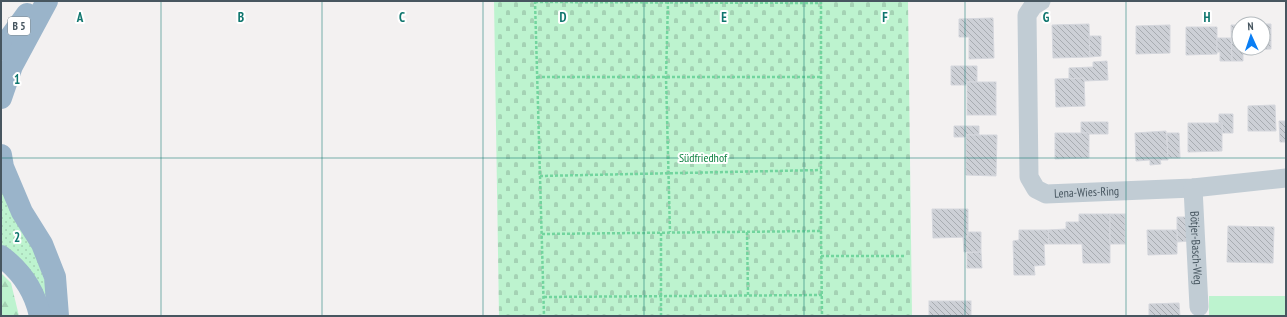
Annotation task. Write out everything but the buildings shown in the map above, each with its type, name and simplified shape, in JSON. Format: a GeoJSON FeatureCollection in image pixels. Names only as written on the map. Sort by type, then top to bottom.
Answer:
{"type":"FeatureCollection","features":[{"type":"Feature","properties":{"kind":"highway","name":"B 5"},"geometry":{"type":"LineString","coordinates":[[1,50],[36,1]]}},
{"type":"Feature","properties":{"kind":"highway"},"geometry":{"type":"LineString","coordinates":[[1,98],[12,66],[47,1]]}},
{"type":"Feature","properties":{"kind":"highway"},"geometry":{"type":"LineString","coordinates":[[1,155],[3,166],[22,212],[42,244],[55,278],[58,316]]}},
{"type":"Feature","properties":{"kind":"highway"},"geometry":{"type":"LineString","coordinates":[[1,256],[22,276],[37,302],[40,316]]}},
{"type":"Feature","properties":{"kind":"street","name":"Lena-Wies-Ring"},"geometry":{"type":"LineString","coordinates":[[1041,1],[1033,6],[1028,16],[1029,177],[1036,189],[1046,194],[1193,188],[1286,178]]}},
{"type":"Feature","properties":{"kind":"street","name":"Bötjer-Basch-Weg"},"geometry":{"type":"LineString","coordinates":[[1193,188],[1199,307]]}},
{"type":"Feature","properties":{"kind":"path"},"geometry":{"type":"LineString","coordinates":[[544,316],[535,1],[822,2],[822,316]]}},
{"type":"Feature","properties":{"kind":"path"},"geometry":{"type":"LineString","coordinates":[[668,2],[666,78],[670,232]]}},
{"type":"Feature","properties":{"kind":"path"},"geometry":{"type":"LineString","coordinates":[[537,77],[821,77]]}},
{"type":"Feature","properties":{"kind":"path"},"geometry":{"type":"LineString","coordinates":[[540,176],[821,170]]}},
{"type":"Feature","properties":{"kind":"path"},"geometry":{"type":"LineString","coordinates":[[542,234],[821,231]]}},
{"type":"Feature","properties":{"kind":"path"},"geometry":{"type":"LineString","coordinates":[[661,232],[661,316]]}},
{"type":"Feature","properties":{"kind":"path"},"geometry":{"type":"LineString","coordinates":[[747,232],[748,295]]}},
{"type":"Feature","properties":{"kind":"path"},"geometry":{"type":"LineString","coordinates":[[821,256],[904,256]]}},
{"type":"Feature","properties":{"kind":"path"},"geometry":{"type":"LineString","coordinates":[[544,297],[822,295]]}},
{"type":"Feature","properties":{"kind":"green space","name":"Südfriedhof"},"geometry":{"type":"Polygon","coordinates":[[[494,1],[908,1],[912,316],[499,316],[494,1]]]}},
{"type":"Feature","properties":{"kind":"green space"},"geometry":{"type":"Polygon","coordinates":[[[1,186],[33,249],[48,289],[48,314],[1,246],[1,186]]]}},
{"type":"Feature","properties":{"kind":"green space"},"geometry":{"type":"Polygon","coordinates":[[[1,273],[11,283],[19,316],[1,316],[1,273]]]}},
{"type":"Feature","properties":{"kind":"green space"},"geometry":{"type":"Polygon","coordinates":[[[1209,296],[1286,296],[1286,316],[1209,316],[1209,296]]]}}]}
